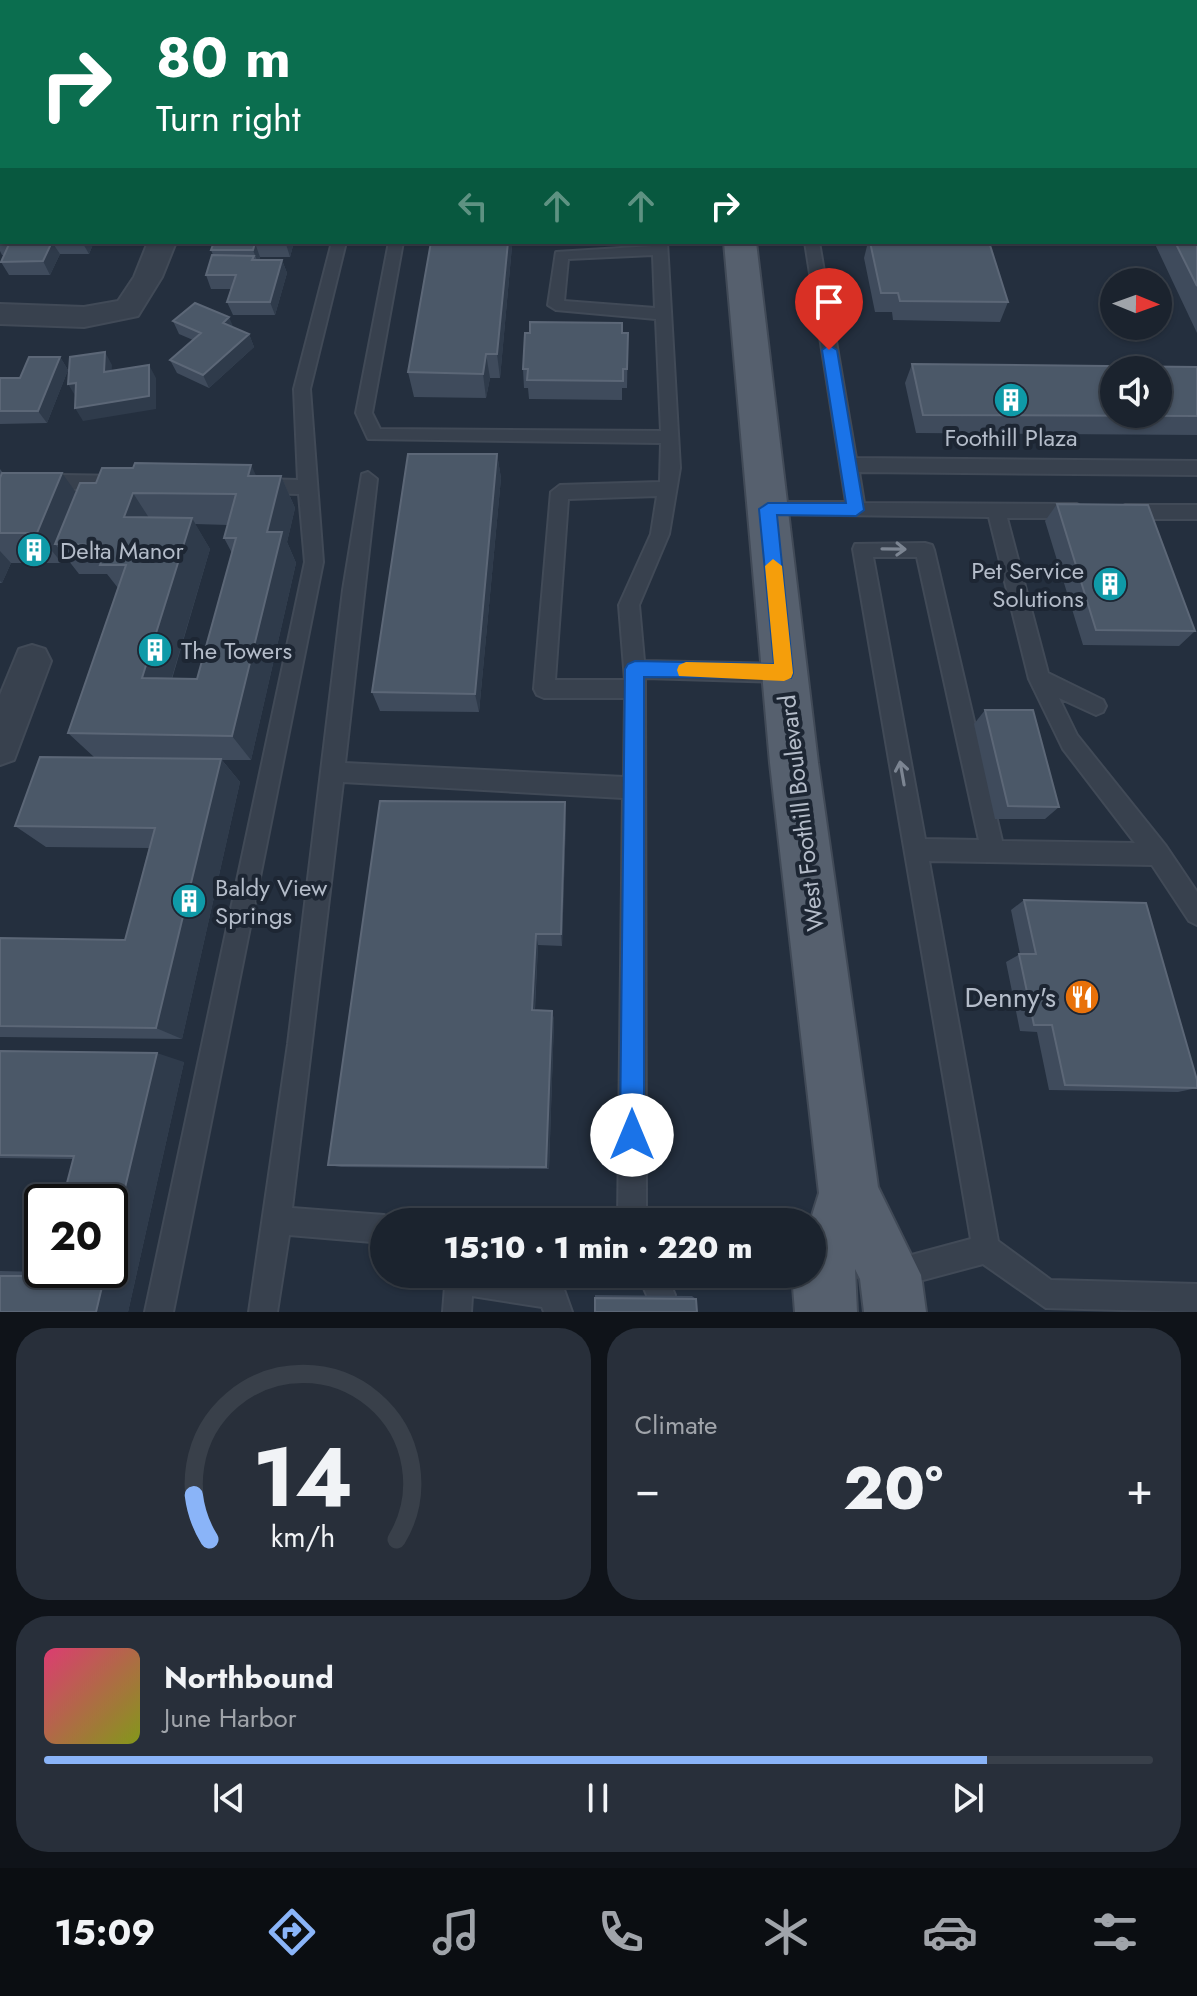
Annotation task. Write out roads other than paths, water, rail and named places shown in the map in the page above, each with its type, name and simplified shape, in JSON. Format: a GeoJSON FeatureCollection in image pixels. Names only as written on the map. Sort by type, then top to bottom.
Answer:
{"type":"FeatureCollection","features":[{"type":"Feature","properties":{"kind":"main road","name":"West Foothill Boulevard"},"geometry":{"type":"LineString","coordinates":[[740,244],[784,673],[849,1193],[893,1294]]}},
{"type":"Feature","properties":{"kind":"main road","name":"West Foothill Boulevard"},"geometry":{"type":"LineString","coordinates":[[826,1312],[823,1273],[849,1193]]}},
{"type":"Feature","properties":{"kind":"street"},"geometry":{"type":"LineString","coordinates":[[1004,0],[1015,0]]}},
{"type":"Feature","properties":{"kind":"street"},"geometry":{"type":"LineString","coordinates":[[0,314],[84,317],[128,309],[148,277],[161,244]]}},
{"type":"Feature","properties":{"kind":"street"},"geometry":{"type":"LineString","coordinates":[[0,747],[32,661]]}},
{"type":"Feature","properties":{"kind":"lane"},"geometry":{"type":"LineString","coordinates":[[159,1312],[314,562],[302,389],[338,244]]}},
{"type":"Feature","properties":{"kind":"lane"},"geometry":{"type":"LineString","coordinates":[[396,244],[364,413],[374,435],[670,437]]}},
{"type":"Feature","properties":{"kind":"lane"},"geometry":{"type":"LineString","coordinates":[[812,244],[856,510]]}},
{"type":"Feature","properties":{"kind":"lane"},"geometry":{"type":"LineString","coordinates":[[632,1208],[635,679],[629,605],[660,534],[668,489],[670,437],[664,314],[660,246],[561,255],[556,305],[664,314]]}},
{"type":"Feature","properties":{"kind":"lane"},"geometry":{"type":"LineString","coordinates":[[848,465],[1197,468]]}},
{"type":"Feature","properties":{"kind":"lane"},"geometry":{"type":"LineString","coordinates":[[263,1312],[278,1221],[333,772],[352,580],[368,479]]}},
{"type":"Feature","properties":{"kind":"lane"},"geometry":{"type":"LineString","coordinates":[[0,481],[138,483]]}},
{"type":"Feature","properties":{"kind":"lane"},"geometry":{"type":"LineString","coordinates":[[246,485],[307,487]]}},
{"type":"Feature","properties":{"kind":"lane"},"geometry":{"type":"LineString","coordinates":[[668,489],[560,492],[544,689],[635,679],[784,673]]}},
{"type":"Feature","properties":{"kind":"lane"},"geometry":{"type":"LineString","coordinates":[[768,509],[1197,512]]}},
{"type":"Feature","properties":{"kind":"lane"},"geometry":{"type":"LineString","coordinates":[[996,511],[1039,679],[1070,742],[1158,854],[1197,913]]}},
{"type":"Feature","properties":{"kind":"lane"},"geometry":{"type":"LineString","coordinates":[[993,852],[925,550],[862,549],[986,1249],[1047,1303],[1197,1298]]}},
{"type":"Feature","properties":{"kind":"lane"},"geometry":{"type":"LineString","coordinates":[[1039,679],[1096,706]]}},
{"type":"Feature","properties":{"kind":"lane"},"geometry":{"type":"LineString","coordinates":[[333,772],[634,788]]}},
{"type":"Feature","properties":{"kind":"lane"},"geometry":{"type":"LineString","coordinates":[[916,850],[1158,854]]}},
{"type":"Feature","properties":{"kind":"lane"},"geometry":{"type":"LineString","coordinates":[[278,1221],[370,1228]]}},
{"type":"Feature","properties":{"kind":"lane"},"geometry":{"type":"LineString","coordinates":[[893,1294],[986,1249]]}},
{"type":"Feature","properties":{"kind":"lane"},"geometry":{"type":"LineString","coordinates":[[457,1312],[459,1288]]}},
{"type":"Feature","properties":{"kind":"lane"},"geometry":{"type":"LineString","coordinates":[[520,1288],[552,1294],[558,1312]]}},
{"type":"Feature","properties":{"kind":"place","name":"Foothill Plaza"},"geometry":{"type":"Point","coordinates":[1011,400]}},
{"type":"Feature","properties":{"kind":"place","name":"Delta Manor"},"geometry":{"type":"Point","coordinates":[34,550]}},
{"type":"Feature","properties":{"kind":"place","name":"Pet Service Solutions"},"geometry":{"type":"Point","coordinates":[1110,584]}},
{"type":"Feature","properties":{"kind":"place","name":"The Towers"},"geometry":{"type":"Point","coordinates":[155,650]}},
{"type":"Feature","properties":{"kind":"place","name":"Baldy View Springs"},"geometry":{"type":"Point","coordinates":[189,901]}},
{"type":"Feature","properties":{"kind":"place","name":"Denny's"},"geometry":{"type":"Point","coordinates":[1082,997]}}]}
